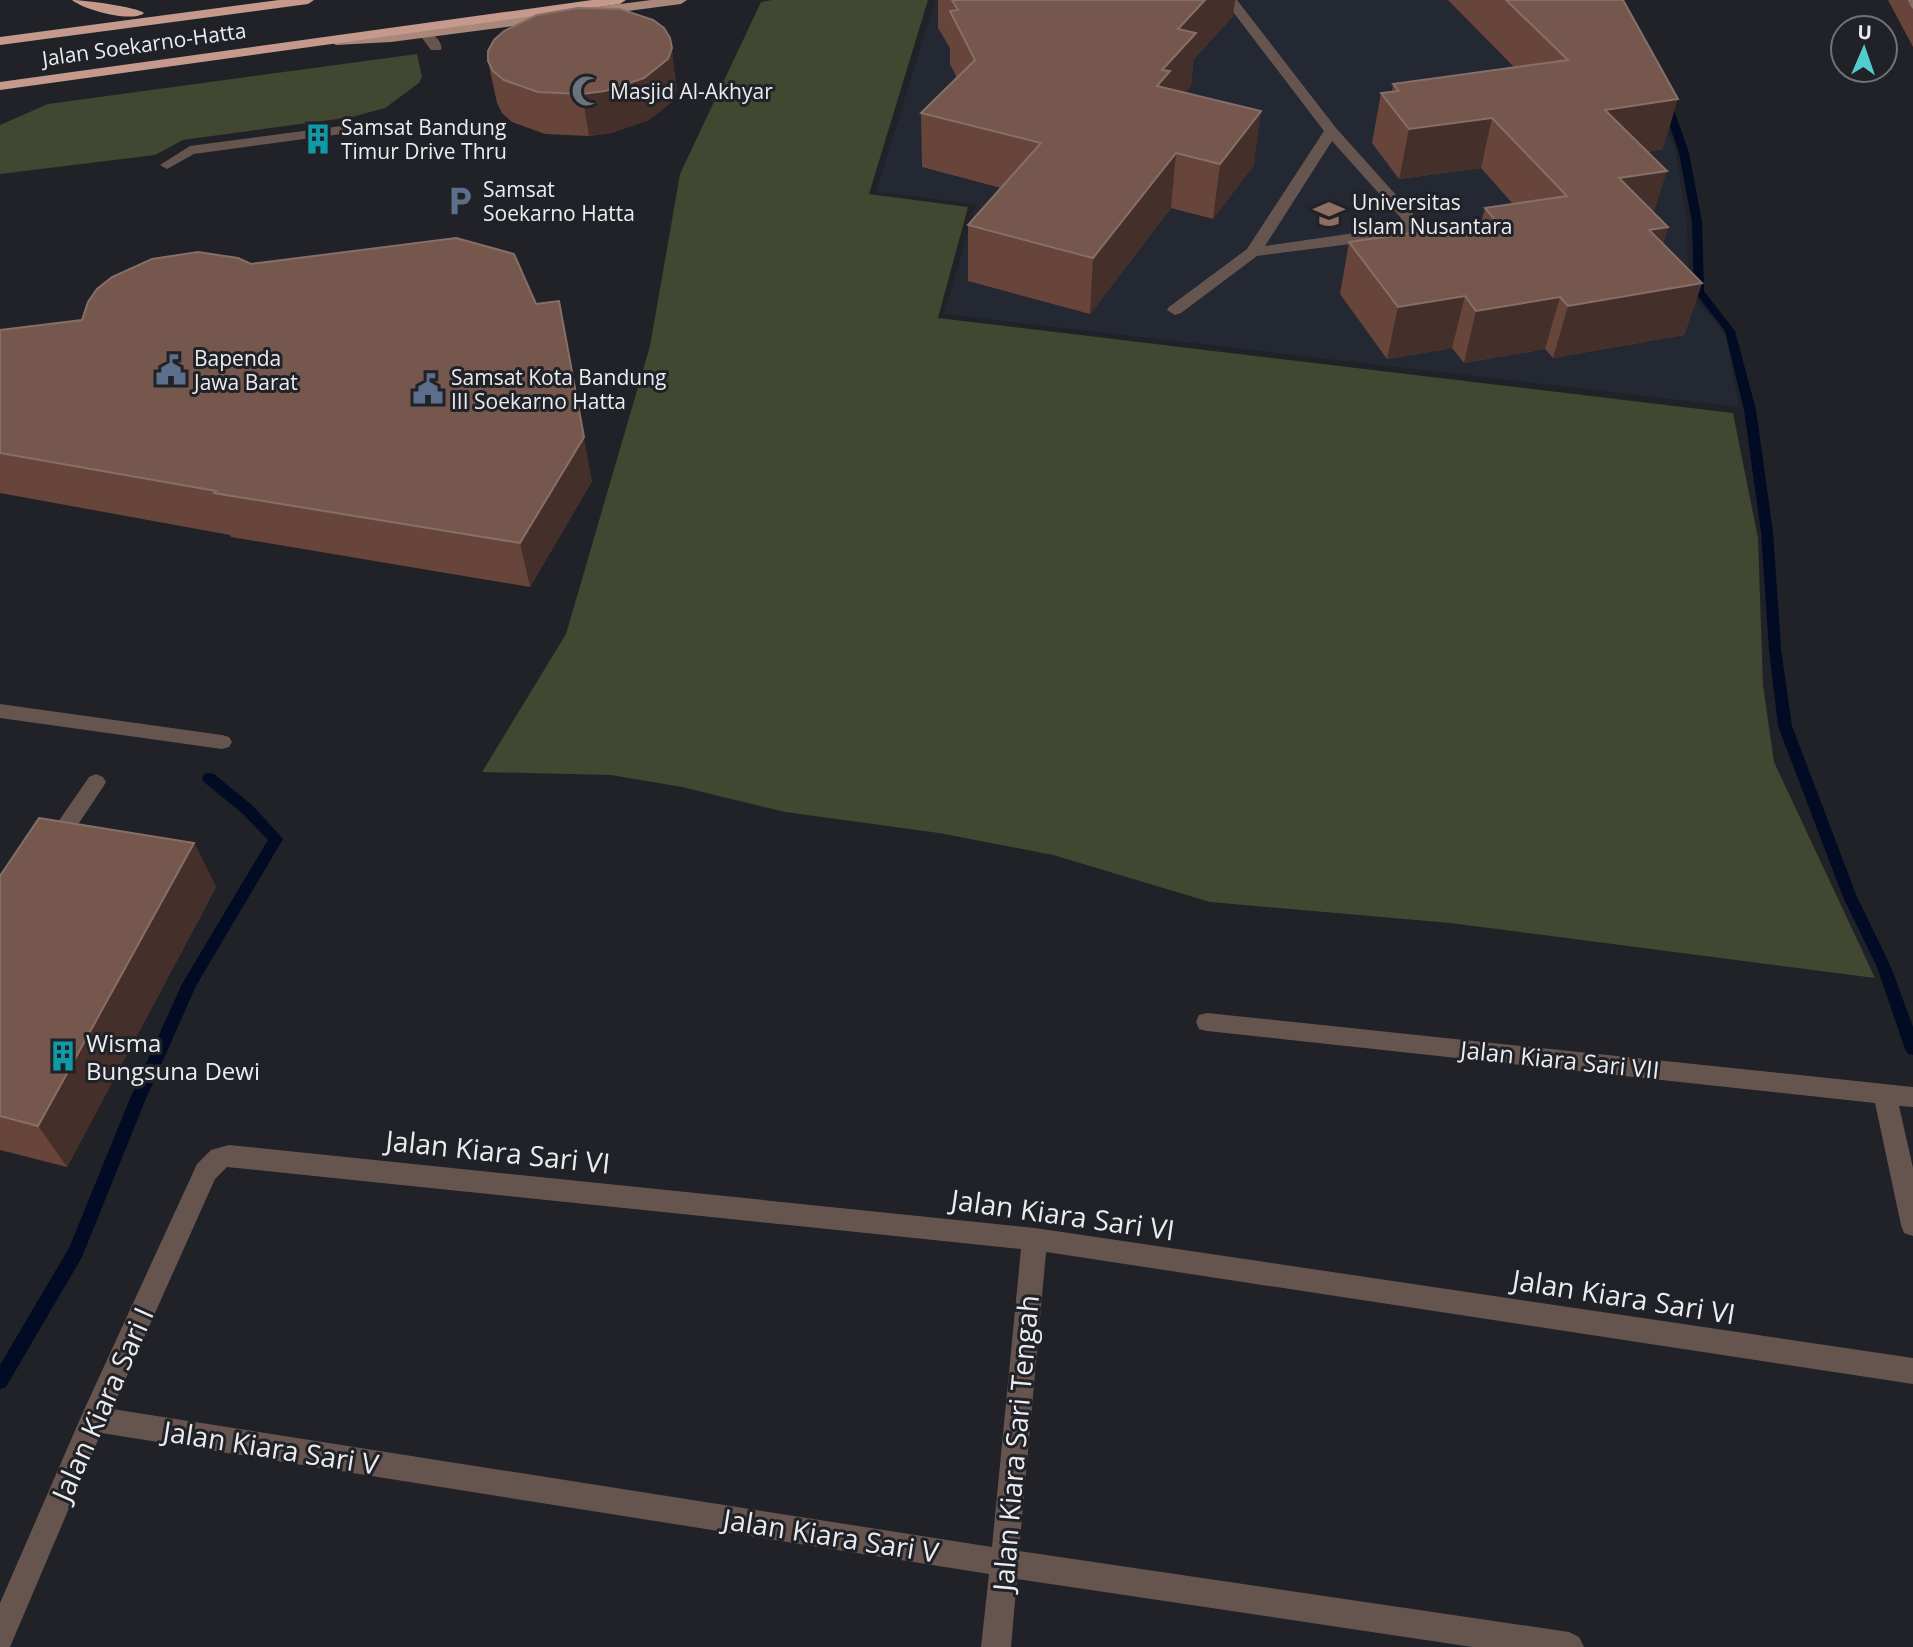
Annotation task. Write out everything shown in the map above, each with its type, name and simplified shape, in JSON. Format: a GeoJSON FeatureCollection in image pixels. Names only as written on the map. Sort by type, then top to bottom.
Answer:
{"type":"FeatureCollection","features":[{"type":"Feature","properties":{"kind":"highway"},"geometry":{"type":"LineString","coordinates":[[78,0],[108,10],[166,17]]}},
{"type":"Feature","properties":{"kind":"highway","name":"Jalan Soekarno-Hatta"},"geometry":{"type":"LineString","coordinates":[[0,41],[306,0]]}},
{"type":"Feature","properties":{"kind":"highway","name":"Jalan Soekarno-Hatta"},"geometry":{"type":"LineString","coordinates":[[0,86],[620,0]]}},
{"type":"Feature","properties":{"kind":"highway"},"geometry":{"type":"LineString","coordinates":[[0,96],[159,63]]}},
{"type":"Feature","properties":{"kind":"main road","name":"Jalan Soekarno-Hatta"},"geometry":{"type":"LineString","coordinates":[[295,43],[391,38],[681,0]]}},
{"type":"Feature","properties":{"kind":"street"},"geometry":{"type":"LineString","coordinates":[[1230,0],[1331,131],[1408,217],[1411,228],[1398,233],[1253,252]]}},
{"type":"Feature","properties":{"kind":"street"},"geometry":{"type":"LineString","coordinates":[[516,36],[525,20]]}},
{"type":"Feature","properties":{"kind":"street"},"geometry":{"type":"LineString","coordinates":[[426,34],[436,47]]}},
{"type":"Feature","properties":{"kind":"street"},"geometry":{"type":"LineString","coordinates":[[1175,310],[1253,252],[1331,131]]}},
{"type":"Feature","properties":{"kind":"street"},"geometry":{"type":"LineString","coordinates":[[167,165],[387,132]]}},
{"type":"Feature","properties":{"kind":"street"},"geometry":{"type":"LineString","coordinates":[[0,711],[222,741]]}},
{"type":"Feature","properties":{"kind":"street"},"geometry":{"type":"LineString","coordinates":[[46,856],[96,782]]}},
{"type":"Feature","properties":{"kind":"street","name":"Jalan Kiara Sari VII"},"geometry":{"type":"LineString","coordinates":[[1207,1022],[1913,1097]]}},
{"type":"Feature","properties":{"kind":"street"},"geometry":{"type":"LineString","coordinates":[[1885,1094],[1913,1226]]}},
{"type":"Feature","properties":{"kind":"street","name":"Jalan Kiara Sari VI"},"geometry":{"type":"LineString","coordinates":[[206,1172],[220,1158],[243,1156],[1035,1239],[1913,1371]]}},
{"type":"Feature","properties":{"kind":"street","name":"Jalan Kiara Sari I"},"geometry":{"type":"LineString","coordinates":[[0,1637],[94,1419],[206,1172]]}},
{"type":"Feature","properties":{"kind":"street","name":"Jalan Kiara Sari Tengah"},"geometry":{"type":"LineString","coordinates":[[996,1647],[1035,1239]]}},
{"type":"Feature","properties":{"kind":"street","name":"Jalan Kiara Sari V"},"geometry":{"type":"LineString","coordinates":[[94,1419],[1004,1563],[1569,1647]]}},
{"type":"Feature","properties":{"kind":"shaded area","name":"Universitas Islam Nusantara"},"geometry":{"type":"Polygon","coordinates":[[[935,0],[1620,0],[1623,31],[1675,148],[1687,225],[1688,289],[1726,335],[1739,407],[944,314],[976,204],[876,192],[935,0]]]}},
{"type":"Feature","properties":{"kind":"green space"},"geometry":{"type":"Polygon","coordinates":[[[928,0],[869,194],[968,207],[938,318],[1733,413],[1758,538],[1763,685],[1774,762],[1875,978],[1450,923],[1210,902],[1053,855],[939,833],[785,812],[682,787],[611,775],[482,772],[566,634],[650,346],[680,174],[761,2],[928,0]]]}},
{"type":"Feature","properties":{"kind":"green space"},"geometry":{"type":"Polygon","coordinates":[[[417,54],[422,77],[419,83],[385,108],[352,117],[183,140],[155,155],[0,174],[0,125],[48,104],[417,54]]]}},
{"type":"Feature","properties":{"kind":"building"},"geometry":{"type":"Polygon","coordinates":[[[952,0],[1205,0],[1178,29],[1196,33],[1162,70],[1170,71],[1157,86],[1261,111],[1220,164],[1176,153],[1093,258],[968,225],[1041,143],[921,113],[975,60],[950,11],[958,10],[952,0]]]}},
{"type":"Feature","properties":{"kind":"building"},"geometry":{"type":"Polygon","coordinates":[[[1506,0],[1623,0],[1678,99],[1605,110],[1667,171],[1619,178],[1668,227],[1649,230],[1702,283],[1568,306],[1560,297],[1476,311],[1465,296],[1398,307],[1349,242],[1496,221],[1485,208],[1567,196],[1492,118],[1409,129],[1381,93],[1399,91],[1393,84],[1568,60],[1506,0]]]}},
{"type":"Feature","properties":{"kind":"building"},"geometry":{"type":"Polygon","coordinates":[[[578,8],[620,9],[653,20],[664,28],[670,38],[672,48],[668,59],[644,78],[605,91],[582,94],[538,92],[504,80],[493,71],[488,61],[488,51],[494,40],[504,31],[537,15],[578,8]]]}},
{"type":"Feature","properties":{"kind":"building"},"geometry":{"type":"Polygon","coordinates":[[[456,238],[514,254],[536,304],[559,301],[584,437],[520,543],[214,493],[216,491],[0,453],[0,330],[82,320],[88,302],[97,289],[112,277],[152,259],[198,252],[238,258],[251,264],[456,238]]]}},
{"type":"Feature","properties":{"kind":"building","name":"Wisma Bungsuna Dewi"},"geometry":{"type":"Polygon","coordinates":[[[39,818],[194,843],[38,1126],[0,1116],[0,876],[39,818]]]}},
{"type":"Feature","properties":{"kind":"waterway"},"geometry":{"type":"LineString","coordinates":[[1666,101],[1684,153],[1697,222],[1699,291],[1730,331],[1750,410],[1767,532],[1775,649],[1785,726],[1850,897],[1884,967],[1913,1049]]}},
{"type":"Feature","properties":{"kind":"waterway"},"geometry":{"type":"LineString","coordinates":[[0,1381],[76,1252],[137,1101],[190,984],[276,839],[248,810],[209,778]]}},
{"type":"Feature","properties":{"kind":"place","name":"Masjid Al-Akhyar"},"geometry":{"type":"Point","coordinates":[587,91]}},
{"type":"Feature","properties":{"kind":"place","name":"Samsat Bandung Timur Drive Thru"},"geometry":{"type":"Point","coordinates":[318,139]}},
{"type":"Feature","properties":{"kind":"place","name":"Samsat Soekarno Hatta"},"geometry":{"type":"Point","coordinates":[460,201]}},
{"type":"Feature","properties":{"kind":"place","name":"Universitas Islam Nusantara"},"geometry":{"type":"Point","coordinates":[1329,214]}},
{"type":"Feature","properties":{"kind":"place","name":"Bapenda Jawa Barat"},"geometry":{"type":"Point","coordinates":[171,370]}},
{"type":"Feature","properties":{"kind":"place","name":"Samsat Kota Bandung III Soekarno Hatta"},"geometry":{"type":"Point","coordinates":[428,389]}},
{"type":"Feature","properties":{"kind":"place","name":"Wisma Bungsuna Dewi"},"geometry":{"type":"Point","coordinates":[63,1056]}}]}
